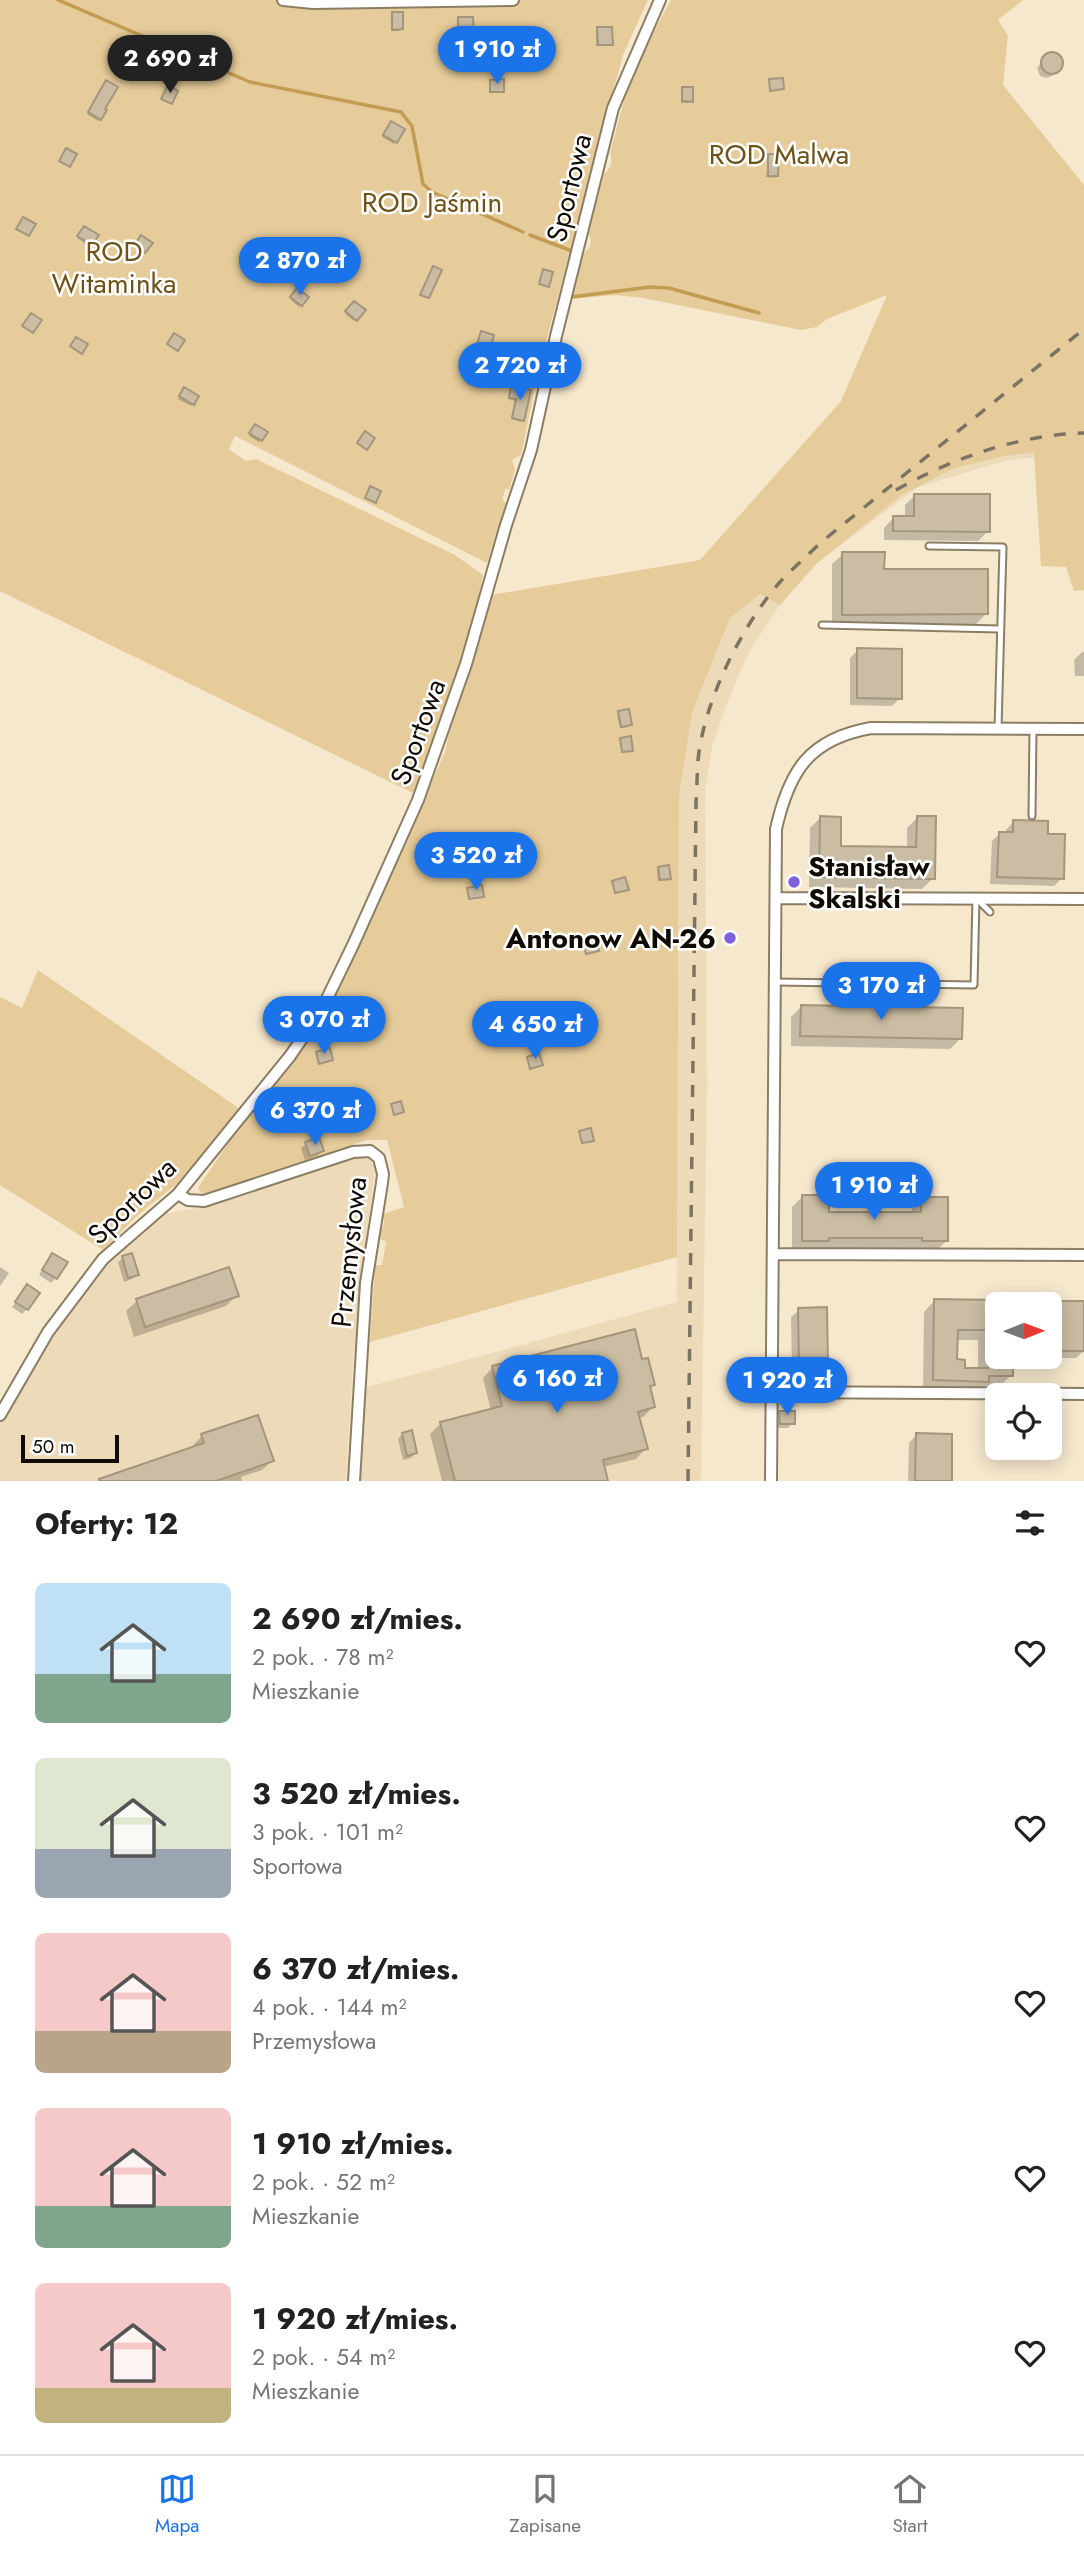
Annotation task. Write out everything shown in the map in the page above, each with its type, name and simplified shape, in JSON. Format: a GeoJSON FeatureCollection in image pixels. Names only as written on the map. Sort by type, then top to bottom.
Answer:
{"type":"FeatureCollection","features":[{"type":"Feature","properties":{"kind":"street"},"geometry":{"type":"LineString","coordinates":[[283,0],[513,0]]}},
{"type":"Feature","properties":{"kind":"street","name":"Sportowa"},"geometry":{"type":"LineString","coordinates":[[0,1415],[48,1332],[103,1259],[178,1194],[290,1056],[321,1011],[354,945],[418,800],[466,664],[506,525],[531,450],[556,336],[613,107],[660,0]]}},
{"type":"Feature","properties":{"kind":"street"},"geometry":{"type":"LineString","coordinates":[[771,1481],[776,830],[790,781],[808,756],[820,746],[840,735],[871,728],[1084,729]]}},
{"type":"Feature","properties":{"kind":"street"},"geometry":{"type":"LineString","coordinates":[[776,898],[1084,899]]}},
{"type":"Feature","properties":{"kind":"street","name":"Przemysłowa"},"geometry":{"type":"LineString","coordinates":[[178,1194],[193,1201],[204,1201],[353,1152],[370,1151],[379,1158],[383,1174],[366,1283],[354,1481]]}},
{"type":"Feature","properties":{"kind":"street"},"geometry":{"type":"LineString","coordinates":[[774,1254],[1084,1255]]}},
{"type":"Feature","properties":{"kind":"street"},"geometry":{"type":"LineString","coordinates":[[772,1392],[1084,1394]]}},
{"type":"Feature","properties":{"kind":"lane"},"geometry":{"type":"LineString","coordinates":[[929,546],[1003,547],[998,729]]}},
{"type":"Feature","properties":{"kind":"lane"},"geometry":{"type":"LineString","coordinates":[[822,625],[1000,629]]}},
{"type":"Feature","properties":{"kind":"lane"},"geometry":{"type":"LineString","coordinates":[[1032,816],[1033,729]]}},
{"type":"Feature","properties":{"kind":"lane"},"geometry":{"type":"LineString","coordinates":[[976,898],[990,912]]}},
{"type":"Feature","properties":{"kind":"lane"},"geometry":{"type":"LineString","coordinates":[[776,982],[974,985],[976,898]]}},
{"type":"Feature","properties":{"kind":"shaded area"},"geometry":{"type":"Polygon","coordinates":[[[1084,319],[1057,455],[1008,460],[918,487],[816,564],[780,605],[750,650],[712,747],[705,793],[707,1085],[701,1481],[359,1481],[364,1388],[677,1302],[679,797],[692,713],[730,618],[1084,319]]]}},
{"type":"Feature","properties":{"kind":"shaded area"},"geometry":{"type":"Polygon","coordinates":[[[354,1156],[367,1157],[375,1166],[353,1361],[346,1481],[0,1481],[0,1424],[60,1322],[107,1260],[163,1214],[205,1207],[354,1156]]]}},
{"type":"Feature","properties":{"kind":"green space"},"geometry":{"type":"Polygon","coordinates":[[[0,0],[648,0],[623,55],[540,364],[521,455],[512,460],[515,470],[509,490],[506,488],[502,499],[506,503],[487,563],[235,436],[229,449],[246,461],[256,459],[455,555],[483,575],[462,658],[415,794],[0,591],[0,0]]]}},
{"type":"Feature","properties":{"kind":"green space","name":"ROD Malwa"},"geometry":{"type":"Polygon","coordinates":[[[671,0],[1023,0],[998,20],[1008,36],[1003,85],[1084,185],[1084,590],[1074,591],[1066,567],[1041,566],[1034,452],[954,468],[900,496],[816,564],[780,605],[760,594],[730,618],[692,713],[679,797],[677,1257],[370,1342],[375,1265],[382,1265],[386,1242],[379,1238],[384,1223],[383,1214],[404,1207],[387,1140],[366,1140],[213,1194],[203,1195],[198,1188],[245,1118],[303,1047],[336,995],[445,752],[491,595],[700,560],[841,401],[887,295],[827,319],[817,327],[801,330],[643,298],[615,295],[570,299],[582,255],[590,247],[591,239],[588,234],[604,174],[611,165],[610,153],[630,78],[671,0]]]}},
{"type":"Feature","properties":{"kind":"green space"},"geometry":{"type":"Polygon","coordinates":[[[38,970],[240,1109],[179,1182],[139,1214],[103,1250],[0,1185],[0,997],[22,1008],[38,970]]]}},
{"type":"Feature","properties":{"kind":"building"},"geometry":{"type":"Polygon","coordinates":[[[392,12],[403,12],[403,29],[392,30],[392,12]]]}},
{"type":"Feature","properties":{"kind":"building"},"geometry":{"type":"Polygon","coordinates":[[[458,17],[473,17],[474,33],[458,33],[458,17]]]}},
{"type":"Feature","properties":{"kind":"building"},"geometry":{"type":"Polygon","coordinates":[[[597,27],[612,27],[613,45],[598,45],[597,27]]]}},
{"type":"Feature","properties":{"kind":"building"},"geometry":{"type":"Polygon","coordinates":[[[1052,52],[1060,55],[1063,63],[1060,71],[1052,74],[1044,71],[1041,63],[1044,55],[1052,52]]]}},
{"type":"Feature","properties":{"kind":"building"},"geometry":{"type":"Polygon","coordinates":[[[783,78],[784,89],[770,91],[769,79],[783,78]]]}},
{"type":"Feature","properties":{"kind":"building"},"geometry":{"type":"Polygon","coordinates":[[[504,79],[504,92],[490,92],[490,80],[504,79]]]}},
{"type":"Feature","properties":{"kind":"building"},"geometry":{"type":"Polygon","coordinates":[[[106,80],[118,87],[101,120],[88,112],[106,80]]]}},
{"type":"Feature","properties":{"kind":"building"},"geometry":{"type":"Polygon","coordinates":[[[168,85],[178,91],[172,104],[161,99],[168,85]]]}},
{"type":"Feature","properties":{"kind":"building"},"geometry":{"type":"Polygon","coordinates":[[[682,87],[693,87],[693,102],[682,101],[682,87]]]}},
{"type":"Feature","properties":{"kind":"building"},"geometry":{"type":"Polygon","coordinates":[[[391,121],[405,129],[397,143],[383,135],[391,121]]]}},
{"type":"Feature","properties":{"kind":"building"},"geometry":{"type":"Polygon","coordinates":[[[66,148],[77,154],[70,167],[59,161],[66,148]]]}},
{"type":"Feature","properties":{"kind":"building"},"geometry":{"type":"Polygon","coordinates":[[[768,154],[779,154],[778,176],[768,176],[768,154]]]}},
{"type":"Feature","properties":{"kind":"building"},"geometry":{"type":"Polygon","coordinates":[[[23,217],[36,224],[29,236],[16,229],[23,217]]]}},
{"type":"Feature","properties":{"kind":"building"},"geometry":{"type":"Polygon","coordinates":[[[84,226],[99,235],[92,245],[77,236],[84,226]]]}},
{"type":"Feature","properties":{"kind":"building"},"geometry":{"type":"Polygon","coordinates":[[[141,235],[153,243],[145,253],[134,246],[141,235]]]}},
{"type":"Feature","properties":{"kind":"building"},"geometry":{"type":"Polygon","coordinates":[[[263,261],[275,271],[267,280],[255,269],[263,261]]]}},
{"type":"Feature","properties":{"kind":"building"},"geometry":{"type":"Polygon","coordinates":[[[433,266],[442,270],[429,298],[420,295],[433,266]]]}},
{"type":"Feature","properties":{"kind":"building"},"geometry":{"type":"Polygon","coordinates":[[[543,269],[553,272],[549,287],[539,284],[543,269]]]}},
{"type":"Feature","properties":{"kind":"building"},"geometry":{"type":"Polygon","coordinates":[[[297,288],[309,297],[302,306],[290,297],[297,288]]]}},
{"type":"Feature","properties":{"kind":"building"},"geometry":{"type":"Polygon","coordinates":[[[354,301],[366,310],[357,321],[345,311],[354,301]]]}},
{"type":"Feature","properties":{"kind":"building"},"geometry":{"type":"Polygon","coordinates":[[[31,313],[42,320],[33,333],[22,326],[31,313]]]}},
{"type":"Feature","properties":{"kind":"building"},"geometry":{"type":"Polygon","coordinates":[[[481,331],[494,335],[489,354],[475,351],[481,331]]]}},
{"type":"Feature","properties":{"kind":"building"},"geometry":{"type":"Polygon","coordinates":[[[174,333],[185,340],[178,351],[167,344],[174,333]]]}},
{"type":"Feature","properties":{"kind":"building"},"geometry":{"type":"Polygon","coordinates":[[[76,337],[88,344],[82,354],[70,346],[76,337]]]}},
{"type":"Feature","properties":{"kind":"building"},"geometry":{"type":"Polygon","coordinates":[[[511,386],[531,390],[524,421],[512,418],[516,399],[509,398],[511,386]]]}},
{"type":"Feature","properties":{"kind":"building"},"geometry":{"type":"Polygon","coordinates":[[[184,387],[199,396],[194,405],[179,396],[184,387]]]}},
{"type":"Feature","properties":{"kind":"building"},"geometry":{"type":"Polygon","coordinates":[[[255,424],[268,432],[262,441],[249,433],[255,424]]]}},
{"type":"Feature","properties":{"kind":"building"},"geometry":{"type":"Polygon","coordinates":[[[365,431],[375,438],[367,450],[357,443],[365,431]]]}},
{"type":"Feature","properties":{"kind":"building"},"geometry":{"type":"Polygon","coordinates":[[[370,486],[381,491],[376,503],[365,498],[370,486]]]}},
{"type":"Feature","properties":{"kind":"building"},"geometry":{"type":"Polygon","coordinates":[[[914,494],[990,494],[990,532],[893,531],[893,516],[914,516],[914,494]]]}},
{"type":"Feature","properties":{"kind":"building"},"geometry":{"type":"Polygon","coordinates":[[[842,552],[885,552],[884,569],[988,569],[988,614],[842,615],[842,552]]]}},
{"type":"Feature","properties":{"kind":"building"},"geometry":{"type":"Polygon","coordinates":[[[857,648],[902,649],[902,699],[857,698],[857,648]]]}},
{"type":"Feature","properties":{"kind":"building"},"geometry":{"type":"Polygon","coordinates":[[[629,709],[632,725],[621,727],[618,711],[629,709]]]}},
{"type":"Feature","properties":{"kind":"building"},"geometry":{"type":"Polygon","coordinates":[[[631,736],[633,751],[622,752],[620,738],[631,736]]]}},
{"type":"Feature","properties":{"kind":"building"},"geometry":{"type":"Polygon","coordinates":[[[820,816],[841,817],[841,846],[916,847],[917,816],[936,816],[935,879],[819,877],[820,816]]]}},
{"type":"Feature","properties":{"kind":"building"},"geometry":{"type":"Polygon","coordinates":[[[1013,820],[1048,821],[1048,834],[1065,834],[1064,879],[997,877],[999,832],[1013,832],[1013,820]]]}},
{"type":"Feature","properties":{"kind":"building"},"geometry":{"type":"Polygon","coordinates":[[[669,865],[671,879],[660,880],[658,867],[669,865]]]}},
{"type":"Feature","properties":{"kind":"building"},"geometry":{"type":"Polygon","coordinates":[[[625,877],[629,890],[615,893],[612,881],[625,877]]]}},
{"type":"Feature","properties":{"kind":"building"},"geometry":{"type":"Polygon","coordinates":[[[482,885],[484,897],[469,899],[467,888],[482,885]]]}},
{"type":"Feature","properties":{"kind":"building"},"geometry":{"type":"Polygon","coordinates":[[[597,940],[599,951],[586,954],[583,943],[597,940]]]}},
{"type":"Feature","properties":{"kind":"building"},"geometry":{"type":"Polygon","coordinates":[[[801,1005],[963,1008],[962,1039],[800,1036],[801,1005]]]}},
{"type":"Feature","properties":{"kind":"building"},"geometry":{"type":"Polygon","coordinates":[[[330,1048],[333,1060],[319,1064],[316,1052],[330,1048]]]}},
{"type":"Feature","properties":{"kind":"building"},"geometry":{"type":"Polygon","coordinates":[[[539,1053],[543,1065],[530,1069],[527,1057],[539,1053]]]}},
{"type":"Feature","properties":{"kind":"building"},"geometry":{"type":"Polygon","coordinates":[[[401,1101],[404,1112],[394,1115],[391,1104],[401,1101]]]}},
{"type":"Feature","properties":{"kind":"building"},"geometry":{"type":"Polygon","coordinates":[[[591,1128],[594,1141],[582,1143],[579,1131],[591,1128]]]}},
{"type":"Feature","properties":{"kind":"building"},"geometry":{"type":"Polygon","coordinates":[[[319,1137],[324,1151],[310,1156],[305,1142],[319,1137]]]}},
{"type":"Feature","properties":{"kind":"building"},"geometry":{"type":"Polygon","coordinates":[[[802,1195],[829,1195],[829,1212],[921,1212],[921,1197],[948,1197],[948,1241],[922,1241],[922,1238],[829,1238],[829,1241],[802,1241],[802,1195]]]}},
{"type":"Feature","properties":{"kind":"building"},"geometry":{"type":"Polygon","coordinates":[[[52,1253],[68,1262],[57,1279],[42,1270],[52,1253]]]}},
{"type":"Feature","properties":{"kind":"building"},"geometry":{"type":"Polygon","coordinates":[[[132,1253],[139,1275],[128,1278],[122,1256],[132,1253]]]}},
{"type":"Feature","properties":{"kind":"building"},"geometry":{"type":"Polygon","coordinates":[[[229,1267],[239,1296],[145,1327],[136,1299],[229,1267]]]}},
{"type":"Feature","properties":{"kind":"building"},"geometry":{"type":"Polygon","coordinates":[[[27,1284],[40,1293],[28,1310],[15,1302],[27,1284]]]}},
{"type":"Feature","properties":{"kind":"building"},"geometry":{"type":"Polygon","coordinates":[[[934,1299],[985,1300],[985,1330],[958,1330],[957,1359],[965,1360],[965,1368],[1013,1369],[1013,1376],[989,1376],[989,1382],[933,1380],[934,1299]]]}},
{"type":"Feature","properties":{"kind":"building"},"geometry":{"type":"Polygon","coordinates":[[[1062,1301],[1084,1301],[1084,1351],[1062,1351],[1062,1301]]]}},
{"type":"Feature","properties":{"kind":"building"},"geometry":{"type":"Polygon","coordinates":[[[827,1307],[828,1364],[799,1365],[798,1308],[827,1307]]]}},
{"type":"Feature","properties":{"kind":"building"},"geometry":{"type":"Polygon","coordinates":[[[635,1329],[642,1359],[648,1358],[655,1385],[650,1386],[655,1407],[638,1412],[648,1449],[603,1460],[608,1481],[455,1481],[440,1422],[502,1406],[492,1366],[635,1329]]]}},
{"type":"Feature","properties":{"kind":"building"},"geometry":{"type":"Polygon","coordinates":[[[779,1411],[795,1411],[795,1424],[780,1424],[779,1411]]]}},
{"type":"Feature","properties":{"kind":"building"},"geometry":{"type":"Polygon","coordinates":[[[258,1415],[274,1461],[216,1481],[99,1481],[204,1443],[201,1434],[258,1415]]]}},
{"type":"Feature","properties":{"kind":"building"},"geometry":{"type":"Polygon","coordinates":[[[412,1430],[417,1453],[407,1456],[402,1433],[412,1430]]]}},
{"type":"Feature","properties":{"kind":"building"},"geometry":{"type":"Polygon","coordinates":[[[916,1433],[952,1434],[952,1481],[915,1481],[916,1433]]]}},
{"type":"Feature","properties":{"kind":"waterway"},"geometry":{"type":"LineString","coordinates":[[58,0],[250,82],[401,112],[412,126],[423,184],[432,192],[523,232]]}},
{"type":"Feature","properties":{"kind":"waterway"},"geometry":{"type":"LineString","coordinates":[[530,235],[572,251],[571,255]]}},
{"type":"Feature","properties":{"kind":"waterway"},"geometry":{"type":"LineString","coordinates":[[571,297],[650,287],[669,288],[759,313]]}},
{"type":"Feature","properties":{"kind":"railway"},"geometry":{"type":"LineString","coordinates":[[688,1481],[696,803],[702,737],[716,690],[752,620],[785,577],[819,544],[1084,329]]}},
{"type":"Feature","properties":{"kind":"railway"},"geometry":{"type":"LineString","coordinates":[[896,490],[940,468],[987,450],[1035,438],[1084,433]]}},
{"type":"Feature","properties":{"kind":"place","name":"Stanisław Skalski"},"geometry":{"type":"Point","coordinates":[794,882]}},
{"type":"Feature","properties":{"kind":"place","name":"Antonow AN-26"},"geometry":{"type":"Point","coordinates":[730,938]}},
{"type":"Feature","properties":{"kind":"park label","name":"ROD Jaśmin"},"geometry":{"type":"Point","coordinates":[432,202]}},
{"type":"Feature","properties":{"kind":"park label","name":"ROD Witaminka"},"geometry":{"type":"Point","coordinates":[114,267]}}]}
